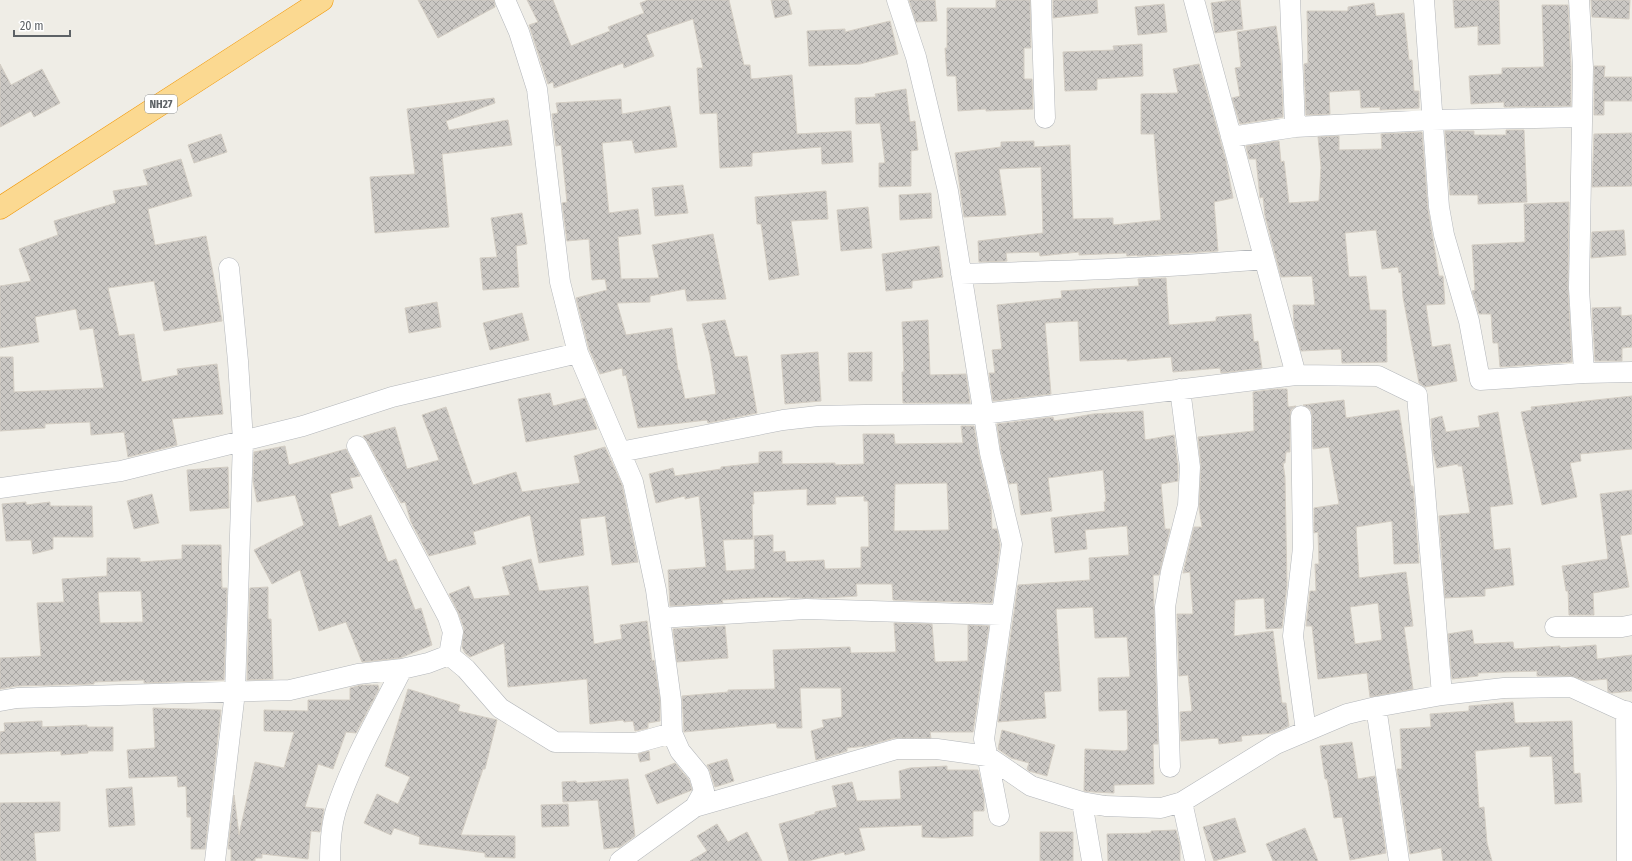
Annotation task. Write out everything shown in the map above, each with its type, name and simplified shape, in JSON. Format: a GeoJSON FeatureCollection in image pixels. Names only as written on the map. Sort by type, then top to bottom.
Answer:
{"type":"FeatureCollection","features":[{"type":"Feature","properties":{"kind":"highway","name":"NH27"},"geometry":{"type":"LineString","coordinates":[[0,208],[322,0]]}},
{"type":"Feature","properties":{"kind":"street"},"geometry":{"type":"LineString","coordinates":[[505,0],[519,32],[537,89],[560,282],[578,353],[633,482],[656,590],[671,700],[672,733],[680,751],[699,774],[704,791],[695,807],[644,854],[620,861]]}},
{"type":"Feature","properties":{"kind":"street"},"geometry":{"type":"LineString","coordinates":[[897,0],[916,57],[948,191],[990,453],[1012,544],[984,739],[999,816]]}},
{"type":"Feature","properties":{"kind":"street"},"geometry":{"type":"LineString","coordinates":[[1041,0],[1045,118]]}},
{"type":"Feature","properties":{"kind":"street"},"geometry":{"type":"LineString","coordinates":[[1194,0],[1296,375]]}},
{"type":"Feature","properties":{"kind":"street"},"geometry":{"type":"LineString","coordinates":[[1290,0],[1295,128]]}},
{"type":"Feature","properties":{"kind":"street"},"geometry":{"type":"LineString","coordinates":[[1424,0],[1439,207],[1444,235],[1468,321],[1480,380],[1584,373],[1632,372]]}},
{"type":"Feature","properties":{"kind":"street"},"geometry":{"type":"LineString","coordinates":[[1579,0],[1583,67],[1579,288],[1584,373]]}},
{"type":"Feature","properties":{"kind":"street"},"geometry":{"type":"LineString","coordinates":[[1232,137],[1295,128],[1432,120],[1582,117]]}},
{"type":"Feature","properties":{"kind":"street"},"geometry":{"type":"LineString","coordinates":[[961,274],[1090,271],[1196,265],[1264,259]]}},
{"type":"Feature","properties":{"kind":"street"},"geometry":{"type":"LineString","coordinates":[[215,861],[235,692],[243,441],[238,361],[229,268]]}},
{"type":"Feature","properties":{"kind":"street"},"geometry":{"type":"LineString","coordinates":[[0,488],[121,471],[303,426],[392,397],[578,353]]}},
{"type":"Feature","properties":{"kind":"street"},"geometry":{"type":"LineString","coordinates":[[620,452],[783,420],[818,416],[983,414],[1296,375],[1378,376],[1417,395],[1442,695]]}},
{"type":"Feature","properties":{"kind":"street"},"geometry":{"type":"LineString","coordinates":[[1170,767],[1165,607],[1171,572],[1188,505],[1189,474],[1180,389]]}},
{"type":"Feature","properties":{"kind":"street"},"geometry":{"type":"LineString","coordinates":[[1301,416],[1303,548],[1293,636],[1306,731]]}},
{"type":"Feature","properties":{"kind":"street"},"geometry":{"type":"LineString","coordinates":[[357,446],[448,617],[453,632],[449,655]]}},
{"type":"Feature","properties":{"kind":"street"},"geometry":{"type":"LineString","coordinates":[[660,618],[806,609],[1001,615]]}},
{"type":"Feature","properties":{"kind":"street"},"geometry":{"type":"LineString","coordinates":[[1555,627],[1622,627],[1632,625]]}},
{"type":"Feature","properties":{"kind":"street"},"geometry":{"type":"LineString","coordinates":[[0,701],[17,698],[290,690],[358,674],[402,669],[428,663],[449,655]]}},
{"type":"Feature","properties":{"kind":"street"},"geometry":{"type":"LineString","coordinates":[[449,655],[466,669],[500,708],[555,742],[636,743],[672,733]]}},
{"type":"Feature","properties":{"kind":"street"},"geometry":{"type":"LineString","coordinates":[[330,861],[332,831],[336,811],[352,771],[402,669]]}},
{"type":"Feature","properties":{"kind":"street"},"geometry":{"type":"LineString","coordinates":[[695,807],[897,749],[938,749],[987,756],[1031,786],[1082,802],[1105,806],[1160,808],[1182,802],[1276,744],[1347,714],[1442,695],[1504,688],[1571,687],[1629,713],[1627,861]]}},
{"type":"Feature","properties":{"kind":"street"},"geometry":{"type":"LineString","coordinates":[[1376,707],[1399,861]]}},
{"type":"Feature","properties":{"kind":"street"},"geometry":{"type":"LineString","coordinates":[[1082,802],[1092,861]]}},
{"type":"Feature","properties":{"kind":"street"},"geometry":{"type":"LineString","coordinates":[[1182,802],[1195,861]]}},
{"type":"Feature","properties":{"kind":"building"},"geometry":{"type":"Polygon","coordinates":[[[418,0],[494,0],[495,7],[438,38],[418,0]]]}},
{"type":"Feature","properties":{"kind":"building"},"geometry":{"type":"Polygon","coordinates":[[[527,0],[553,0],[571,46],[610,31],[608,27],[644,13],[640,3],[648,0],[729,0],[744,65],[750,65],[751,79],[792,75],[797,134],[851,131],[853,162],[822,164],[821,147],[752,153],[752,166],[720,168],[717,113],[700,114],[697,68],[703,68],[693,19],[646,35],[654,56],[624,68],[623,63],[554,88],[553,82],[548,84],[529,25],[538,22],[527,0]]]}},
{"type":"Feature","properties":{"kind":"building"},"geometry":{"type":"Polygon","coordinates":[[[771,0],[788,0],[792,14],[775,18],[771,0]]]}},
{"type":"Feature","properties":{"kind":"building"},"geometry":{"type":"Polygon","coordinates":[[[909,0],[935,0],[937,21],[916,22],[909,0]]]}},
{"type":"Feature","properties":{"kind":"building"},"geometry":{"type":"Polygon","coordinates":[[[996,0],[1030,0],[1031,48],[1024,48],[1024,79],[1032,79],[1033,109],[986,111],[986,109],[958,111],[956,76],[947,76],[945,48],[947,48],[947,8],[996,8],[996,0]]]}},
{"type":"Feature","properties":{"kind":"building"},"geometry":{"type":"Polygon","coordinates":[[[1053,0],[1097,0],[1098,13],[1053,18],[1053,0]]]}},
{"type":"Feature","properties":{"kind":"building"},"geometry":{"type":"Polygon","coordinates":[[[1240,0],[1243,29],[1215,33],[1211,3],[1240,0]]]}},
{"type":"Feature","properties":{"kind":"building"},"geometry":{"type":"Polygon","coordinates":[[[1453,0],[1499,0],[1500,44],[1478,45],[1478,26],[1455,28],[1453,0]]]}},
{"type":"Feature","properties":{"kind":"building"},"geometry":{"type":"Polygon","coordinates":[[[1591,0],[1630,0],[1629,19],[1592,17],[1591,0]]]}},
{"type":"Feature","properties":{"kind":"building"},"geometry":{"type":"Polygon","coordinates":[[[1374,3],[1376,16],[1404,13],[1409,60],[1412,60],[1414,91],[1419,91],[1419,108],[1380,110],[1380,107],[1361,108],[1360,90],[1329,92],[1330,114],[1306,115],[1304,64],[1308,63],[1307,11],[1348,11],[1348,7],[1374,3]]]}},
{"type":"Feature","properties":{"kind":"building"},"geometry":{"type":"Polygon","coordinates":[[[1164,4],[1167,32],[1138,35],[1135,7],[1164,4]]]}},
{"type":"Feature","properties":{"kind":"building"},"geometry":{"type":"Polygon","coordinates":[[[1542,5],[1568,5],[1571,106],[1504,107],[1504,102],[1471,104],[1469,76],[1502,74],[1502,68],[1544,67],[1542,5]]]}},
{"type":"Feature","properties":{"kind":"building"},"geometry":{"type":"Polygon","coordinates":[[[890,21],[898,54],[860,64],[809,66],[807,31],[845,29],[845,32],[890,21]]]}},
{"type":"Feature","properties":{"kind":"building"},"geometry":{"type":"Polygon","coordinates":[[[1276,26],[1281,62],[1283,117],[1240,124],[1232,98],[1240,96],[1235,68],[1241,67],[1237,32],[1276,26]]]}},
{"type":"Feature","properties":{"kind":"building"},"geometry":{"type":"Polygon","coordinates":[[[1142,44],[1143,76],[1097,79],[1097,90],[1065,91],[1063,52],[1114,50],[1113,46],[1142,44]]]}},
{"type":"Feature","properties":{"kind":"building"},"geometry":{"type":"Polygon","coordinates":[[[0,64],[11,85],[42,69],[60,103],[34,117],[31,111],[0,127],[0,64]]]}},
{"type":"Feature","properties":{"kind":"building"},"geometry":{"type":"Polygon","coordinates":[[[1199,64],[1226,161],[1233,198],[1214,202],[1218,251],[1137,256],[1127,256],[1126,253],[1079,255],[1079,252],[1040,256],[1039,252],[1006,253],[1007,261],[979,262],[978,241],[1043,233],[1041,167],[999,169],[1006,215],[964,217],[955,153],[1001,147],[1001,142],[1034,141],[1034,147],[1070,145],[1073,219],[1113,218],[1113,225],[1161,220],[1154,134],[1141,134],[1141,94],[1178,93],[1173,69],[1199,64]]]}},
{"type":"Feature","properties":{"kind":"building"},"geometry":{"type":"Polygon","coordinates":[[[1594,66],[1605,66],[1604,77],[1632,77],[1632,101],[1604,101],[1604,115],[1594,115],[1594,66]]]}},
{"type":"Feature","properties":{"kind":"building"},"geometry":{"type":"Polygon","coordinates":[[[906,89],[910,122],[915,121],[918,150],[911,151],[911,186],[879,187],[879,163],[885,163],[880,123],[856,124],[855,98],[876,97],[875,94],[906,89]]]}},
{"type":"Feature","properties":{"kind":"building"},"geometry":{"type":"Polygon","coordinates":[[[494,98],[495,103],[446,121],[449,130],[508,120],[512,145],[442,154],[449,227],[375,233],[370,177],[415,174],[407,109],[494,98]]]}},
{"type":"Feature","properties":{"kind":"building"},"geometry":{"type":"Polygon","coordinates":[[[621,99],[622,114],[670,106],[677,147],[635,153],[632,140],[602,143],[609,213],[638,209],[641,234],[618,237],[621,279],[659,278],[652,245],[713,234],[726,299],[687,301],[685,289],[650,296],[650,302],[617,303],[626,335],[672,328],[678,370],[685,399],[716,394],[710,355],[702,324],[725,320],[735,357],[747,356],[757,413],[708,423],[707,420],[638,428],[626,375],[623,376],[622,368],[600,374],[589,349],[576,298],[607,290],[605,279],[592,280],[589,239],[567,241],[562,203],[567,202],[561,145],[556,146],[552,114],[558,113],[556,103],[621,99]]]}},
{"type":"Feature","properties":{"kind":"building"},"geometry":{"type":"Polygon","coordinates":[[[1506,130],[1524,130],[1527,202],[1478,204],[1478,195],[1450,195],[1445,131],[1474,131],[1474,135],[1506,135],[1506,130]]]}},
{"type":"Feature","properties":{"kind":"building"},"geometry":{"type":"Polygon","coordinates":[[[1422,132],[1428,209],[1439,276],[1443,276],[1445,304],[1426,305],[1432,347],[1450,344],[1457,381],[1425,387],[1419,383],[1403,297],[1401,272],[1399,273],[1398,267],[1382,269],[1376,230],[1345,233],[1349,277],[1366,276],[1370,310],[1386,310],[1387,362],[1342,363],[1341,349],[1301,351],[1294,325],[1293,305],[1315,305],[1312,276],[1281,277],[1265,216],[1263,197],[1260,198],[1256,159],[1249,159],[1246,146],[1279,141],[1281,162],[1284,161],[1289,203],[1319,201],[1321,167],[1318,137],[1339,136],[1339,150],[1382,149],[1381,134],[1422,132]]]}},
{"type":"Feature","properties":{"kind":"building"},"geometry":{"type":"Polygon","coordinates":[[[1632,133],[1632,186],[1592,187],[1594,134],[1632,133]]]}},
{"type":"Feature","properties":{"kind":"building"},"geometry":{"type":"Polygon","coordinates":[[[221,134],[227,152],[194,163],[188,145],[221,134]]]}},
{"type":"Feature","properties":{"kind":"building"},"geometry":{"type":"Polygon","coordinates":[[[181,159],[192,196],[148,209],[155,245],[206,236],[222,321],[164,331],[154,281],[108,288],[119,336],[134,334],[142,382],[178,375],[177,369],[217,364],[223,414],[172,419],[177,445],[128,457],[124,432],[91,435],[90,422],[45,424],[45,428],[0,431],[0,357],[13,357],[14,392],[104,388],[93,328],[80,330],[76,309],[35,317],[39,342],[0,348],[0,286],[31,281],[19,249],[58,235],[54,221],[116,203],[113,191],[148,185],[143,170],[181,159]]]}},
{"type":"Feature","properties":{"kind":"building"},"geometry":{"type":"Polygon","coordinates":[[[683,185],[688,213],[655,216],[652,188],[683,185]]]}},
{"type":"Feature","properties":{"kind":"building"},"geometry":{"type":"Polygon","coordinates":[[[826,191],[828,219],[791,221],[799,275],[769,280],[761,224],[757,224],[755,197],[826,191]]]}},
{"type":"Feature","properties":{"kind":"building"},"geometry":{"type":"Polygon","coordinates":[[[931,193],[932,218],[900,220],[899,195],[931,193]]]}},
{"type":"Feature","properties":{"kind":"building"},"geometry":{"type":"Polygon","coordinates":[[[1569,202],[1568,288],[1572,362],[1500,367],[1498,343],[1493,343],[1491,314],[1479,314],[1472,291],[1475,290],[1472,245],[1525,242],[1524,204],[1569,202]]]}},
{"type":"Feature","properties":{"kind":"building"},"geometry":{"type":"Polygon","coordinates":[[[868,207],[872,248],[841,251],[837,210],[868,207]]]}},
{"type":"Feature","properties":{"kind":"building"},"geometry":{"type":"Polygon","coordinates":[[[522,213],[527,244],[516,246],[519,287],[483,290],[480,258],[497,257],[491,218],[522,213]]]}},
{"type":"Feature","properties":{"kind":"building"},"geometry":{"type":"Polygon","coordinates":[[[1624,230],[1626,255],[1591,258],[1592,232],[1624,230]]]}},
{"type":"Feature","properties":{"kind":"building"},"geometry":{"type":"Polygon","coordinates":[[[939,246],[943,277],[912,281],[912,288],[886,291],[882,254],[939,246]]]}},
{"type":"Feature","properties":{"kind":"building"},"geometry":{"type":"Polygon","coordinates":[[[1166,278],[1169,325],[1216,321],[1216,317],[1251,314],[1254,342],[1258,341],[1262,368],[1221,373],[1220,368],[1173,372],[1171,357],[1127,361],[1127,359],[1080,361],[1078,321],[1045,323],[1051,394],[993,401],[989,373],[995,373],[992,350],[1002,349],[997,305],[1062,298],[1061,291],[1139,286],[1138,279],[1166,278]]]}},
{"type":"Feature","properties":{"kind":"building"},"geometry":{"type":"Polygon","coordinates":[[[437,302],[441,327],[409,333],[405,308],[437,302]]]}},
{"type":"Feature","properties":{"kind":"building"},"geometry":{"type":"Polygon","coordinates":[[[1621,307],[1621,316],[1632,315],[1632,347],[1622,348],[1622,361],[1595,361],[1592,308],[1621,307]]]}},
{"type":"Feature","properties":{"kind":"building"},"geometry":{"type":"Polygon","coordinates":[[[522,313],[529,340],[490,350],[483,323],[522,313]]]}},
{"type":"Feature","properties":{"kind":"building"},"geometry":{"type":"Polygon","coordinates":[[[928,320],[930,375],[966,374],[970,403],[903,403],[902,372],[904,372],[902,322],[928,320]]]}},
{"type":"Feature","properties":{"kind":"building"},"geometry":{"type":"Polygon","coordinates":[[[818,352],[821,401],[785,404],[781,355],[818,352]]]}},
{"type":"Feature","properties":{"kind":"building"},"geometry":{"type":"Polygon","coordinates":[[[872,352],[872,381],[849,381],[848,353],[872,352]]]}},
{"type":"Feature","properties":{"kind":"building"},"geometry":{"type":"Polygon","coordinates":[[[1287,389],[1288,407],[1296,406],[1291,410],[1290,416],[1290,452],[1286,452],[1285,463],[1283,463],[1285,477],[1287,585],[1282,628],[1266,629],[1264,598],[1235,600],[1234,636],[1273,631],[1282,703],[1286,703],[1289,726],[1273,733],[1241,736],[1242,741],[1219,744],[1218,738],[1181,741],[1180,712],[1192,711],[1188,675],[1179,676],[1177,614],[1193,614],[1190,572],[1183,573],[1194,527],[1202,527],[1199,508],[1201,466],[1198,437],[1254,431],[1253,392],[1287,389]]]}},
{"type":"Feature","properties":{"kind":"building"},"geometry":{"type":"Polygon","coordinates":[[[550,393],[553,406],[585,398],[597,429],[526,442],[518,399],[550,393]]]}},
{"type":"Feature","properties":{"kind":"building"},"geometry":{"type":"Polygon","coordinates":[[[1632,396],[1632,449],[1580,454],[1581,461],[1570,463],[1577,497],[1542,505],[1521,412],[1532,410],[1531,407],[1632,396]]]}},
{"type":"Feature","properties":{"kind":"building"},"geometry":{"type":"Polygon","coordinates":[[[1344,400],[1346,418],[1399,410],[1411,486],[1413,486],[1419,563],[1394,564],[1392,521],[1356,527],[1359,578],[1406,572],[1413,626],[1404,627],[1413,689],[1370,697],[1367,673],[1318,679],[1312,626],[1306,626],[1310,591],[1316,591],[1315,564],[1319,564],[1318,532],[1314,533],[1314,508],[1339,504],[1329,447],[1313,449],[1311,410],[1303,405],[1344,400]],[[1378,603],[1350,607],[1355,644],[1382,640],[1378,603]]]}},
{"type":"Feature","properties":{"kind":"building"},"geometry":{"type":"Polygon","coordinates":[[[446,407],[473,485],[516,472],[522,492],[580,483],[574,456],[605,447],[622,485],[638,562],[612,565],[605,516],[580,519],[584,555],[539,563],[530,515],[473,532],[476,544],[429,556],[411,522],[405,502],[401,503],[363,436],[395,427],[407,469],[439,460],[422,415],[446,407]]]}},
{"type":"Feature","properties":{"kind":"building"},"geometry":{"type":"Polygon","coordinates":[[[1143,411],[1145,440],[1174,435],[1178,467],[1178,481],[1161,484],[1165,529],[1170,529],[1159,575],[1153,575],[1158,744],[1153,744],[1154,784],[1114,785],[1114,793],[1084,791],[1085,749],[1125,751],[1128,749],[1127,710],[1099,711],[1098,678],[1130,677],[1127,637],[1095,638],[1093,607],[1056,609],[1061,691],[1044,692],[1046,718],[998,722],[1018,585],[1090,580],[1089,558],[1129,555],[1127,526],[1085,530],[1087,549],[1055,553],[1051,518],[1105,511],[1104,502],[1106,502],[1103,470],[1048,478],[1052,511],[1021,515],[1017,483],[1009,484],[1001,451],[997,424],[1053,417],[1054,421],[1093,414],[1143,411]]]}},
{"type":"Feature","properties":{"kind":"building"},"geometry":{"type":"Polygon","coordinates":[[[1498,412],[1513,504],[1490,507],[1494,550],[1510,548],[1514,585],[1485,589],[1485,596],[1445,598],[1439,516],[1470,513],[1462,466],[1458,466],[1458,464],[1437,468],[1433,452],[1431,419],[1442,416],[1446,432],[1480,427],[1478,416],[1498,412]]]}},
{"type":"Feature","properties":{"kind":"building"},"geometry":{"type":"Polygon","coordinates":[[[961,426],[974,426],[979,456],[991,506],[992,529],[997,529],[1000,545],[992,603],[893,600],[892,584],[856,584],[857,596],[826,598],[753,598],[722,600],[723,603],[670,606],[668,570],[706,567],[699,496],[685,499],[685,496],[656,503],[649,474],[673,468],[675,476],[721,469],[721,467],[759,463],[759,452],[782,451],[782,464],[864,464],[863,434],[894,434],[895,444],[963,443],[961,426]],[[947,483],[895,484],[894,531],[949,530],[947,483]],[[807,489],[753,492],[753,539],[723,540],[726,571],[755,569],[754,536],[773,535],[773,552],[785,551],[786,562],[824,560],[825,569],[861,568],[861,547],[869,547],[868,501],[864,501],[864,496],[835,497],[836,504],[807,505],[807,489]]]}},
{"type":"Feature","properties":{"kind":"building"},"geometry":{"type":"Polygon","coordinates":[[[285,446],[289,465],[346,449],[360,476],[350,478],[353,488],[330,494],[339,527],[371,515],[388,562],[396,559],[415,610],[421,608],[432,645],[400,658],[362,662],[346,622],[319,631],[300,570],[272,584],[254,550],[304,525],[295,495],[257,502],[253,481],[254,452],[285,446]]]}},
{"type":"Feature","properties":{"kind":"building"},"geometry":{"type":"Polygon","coordinates":[[[228,467],[229,508],[190,511],[187,470],[228,467]]]}},
{"type":"Feature","properties":{"kind":"building"},"geometry":{"type":"Polygon","coordinates":[[[1632,490],[1632,534],[1620,536],[1629,587],[1593,593],[1594,615],[1569,615],[1568,591],[1566,591],[1562,566],[1608,559],[1600,494],[1632,490]]]}},
{"type":"Feature","properties":{"kind":"building"},"geometry":{"type":"Polygon","coordinates":[[[152,494],[159,523],[134,529],[127,501],[152,494]]]}},
{"type":"Feature","properties":{"kind":"building"},"geometry":{"type":"Polygon","coordinates":[[[26,502],[26,505],[50,502],[50,506],[92,506],[93,537],[53,537],[53,549],[33,554],[31,540],[6,541],[2,504],[26,502]]]}},
{"type":"Feature","properties":{"kind":"building"},"geometry":{"type":"Polygon","coordinates":[[[182,545],[221,545],[222,588],[227,588],[224,680],[144,683],[144,680],[94,682],[94,684],[17,686],[0,689],[0,658],[41,656],[37,603],[64,602],[62,579],[107,576],[107,558],[140,558],[140,562],[182,559],[182,545]],[[141,591],[98,592],[100,623],[143,622],[141,591]]]}},
{"type":"Feature","properties":{"kind":"building"},"geometry":{"type":"Polygon","coordinates":[[[531,559],[539,591],[588,586],[594,644],[622,639],[620,625],[647,621],[652,661],[654,660],[660,701],[660,721],[648,723],[648,728],[635,731],[633,721],[624,722],[623,720],[590,724],[587,679],[508,687],[504,643],[470,657],[465,653],[462,647],[464,628],[449,594],[469,586],[474,599],[510,595],[502,567],[531,559]]]}},
{"type":"Feature","properties":{"kind":"building"},"geometry":{"type":"Polygon","coordinates":[[[268,587],[268,619],[271,619],[273,679],[247,680],[250,588],[268,587]]]}},
{"type":"Feature","properties":{"kind":"building"},"geometry":{"type":"Polygon","coordinates":[[[894,623],[932,624],[935,662],[968,661],[968,625],[989,626],[973,732],[930,732],[931,738],[894,738],[866,746],[847,748],[847,751],[816,760],[811,731],[824,727],[822,720],[842,717],[841,688],[800,688],[802,728],[777,728],[776,723],[684,732],[682,696],[728,692],[728,690],[775,689],[773,650],[850,647],[851,653],[896,652],[894,623]]]}},
{"type":"Feature","properties":{"kind":"building"},"geometry":{"type":"Polygon","coordinates":[[[725,626],[728,658],[677,662],[673,629],[725,626]]]}},
{"type":"Feature","properties":{"kind":"building"},"geometry":{"type":"Polygon","coordinates":[[[1472,630],[1474,644],[1513,642],[1514,649],[1560,646],[1560,648],[1596,645],[1597,659],[1632,655],[1632,691],[1608,692],[1607,679],[1586,681],[1571,676],[1537,676],[1537,671],[1478,673],[1478,676],[1452,679],[1448,634],[1472,630]]]}},
{"type":"Feature","properties":{"kind":"building"},"geometry":{"type":"Polygon","coordinates":[[[361,685],[378,685],[379,689],[356,733],[346,732],[333,769],[318,764],[305,807],[324,809],[320,832],[311,831],[308,859],[262,854],[262,858],[255,858],[255,861],[231,861],[231,849],[228,849],[234,795],[239,835],[255,762],[284,768],[294,732],[264,731],[264,710],[308,711],[308,700],[350,700],[350,688],[361,685]]]}},
{"type":"Feature","properties":{"kind":"building"},"geometry":{"type":"Polygon","coordinates":[[[408,689],[460,705],[458,711],[497,720],[485,769],[483,769],[461,835],[515,836],[515,858],[485,857],[485,853],[419,844],[420,837],[394,828],[391,835],[364,823],[377,794],[398,804],[410,777],[385,766],[408,689]]]}},
{"type":"Feature","properties":{"kind":"building"},"geometry":{"type":"Polygon","coordinates":[[[1513,702],[1515,723],[1572,721],[1574,774],[1580,773],[1582,802],[1555,804],[1552,756],[1530,757],[1530,746],[1475,751],[1479,808],[1484,807],[1487,843],[1492,861],[1443,861],[1441,848],[1410,854],[1397,769],[1402,769],[1400,729],[1431,727],[1430,714],[1469,711],[1469,706],[1513,702]]]}},
{"type":"Feature","properties":{"kind":"building"},"geometry":{"type":"Polygon","coordinates":[[[153,708],[221,710],[205,849],[191,849],[191,817],[187,817],[186,786],[178,787],[177,776],[129,778],[127,750],[155,748],[153,708]]]}},
{"type":"Feature","properties":{"kind":"building"},"geometry":{"type":"Polygon","coordinates":[[[42,721],[42,727],[87,725],[87,727],[113,727],[113,751],[88,751],[88,753],[61,755],[61,751],[0,754],[0,732],[5,731],[4,723],[42,721]]]}},
{"type":"Feature","properties":{"kind":"building"},"geometry":{"type":"Polygon","coordinates":[[[1002,730],[1055,745],[1047,776],[1029,771],[1027,769],[1029,763],[1011,758],[998,749],[1002,730]]]}},
{"type":"Feature","properties":{"kind":"building"},"geometry":{"type":"Polygon","coordinates":[[[1352,742],[1358,779],[1375,776],[1386,853],[1350,860],[1342,817],[1334,818],[1327,779],[1325,779],[1320,746],[1352,742]]]}},
{"type":"Feature","properties":{"kind":"building"},"geometry":{"type":"Polygon","coordinates":[[[649,751],[650,760],[640,762],[638,754],[649,751]]]}},
{"type":"Feature","properties":{"kind":"building"},"geometry":{"type":"Polygon","coordinates":[[[727,759],[734,781],[715,787],[707,765],[727,759]]]}},
{"type":"Feature","properties":{"kind":"building"},"geometry":{"type":"Polygon","coordinates":[[[675,763],[689,780],[692,790],[657,804],[645,775],[675,763]]]}},
{"type":"Feature","properties":{"kind":"building"},"geometry":{"type":"Polygon","coordinates":[[[947,766],[947,770],[978,770],[984,797],[984,811],[973,811],[973,836],[943,838],[922,837],[922,825],[859,828],[865,850],[845,855],[844,852],[808,861],[789,861],[779,824],[815,814],[815,812],[837,807],[832,786],[852,782],[857,801],[901,799],[899,771],[910,768],[947,766]]]}},
{"type":"Feature","properties":{"kind":"building"},"geometry":{"type":"Polygon","coordinates":[[[628,779],[635,836],[620,847],[604,849],[598,800],[563,802],[562,782],[576,781],[577,783],[628,779]]]}},
{"type":"Feature","properties":{"kind":"building"},"geometry":{"type":"Polygon","coordinates":[[[132,787],[135,825],[109,827],[106,789],[132,787]]]}},
{"type":"Feature","properties":{"kind":"building"},"geometry":{"type":"Polygon","coordinates":[[[60,802],[60,831],[34,833],[36,861],[0,861],[0,803],[60,802]]]}},
{"type":"Feature","properties":{"kind":"building"},"geometry":{"type":"Polygon","coordinates":[[[568,804],[569,826],[542,827],[541,805],[568,804]]]}},
{"type":"Feature","properties":{"kind":"building"},"geometry":{"type":"Polygon","coordinates":[[[1235,818],[1246,852],[1214,861],[1203,827],[1235,818]]]}},
{"type":"Feature","properties":{"kind":"building"},"geometry":{"type":"Polygon","coordinates":[[[717,824],[728,842],[747,832],[762,861],[690,861],[707,851],[697,836],[717,824]]]}},
{"type":"Feature","properties":{"kind":"building"},"geometry":{"type":"Polygon","coordinates":[[[1305,828],[1318,861],[1273,861],[1266,844],[1305,828]]]}},
{"type":"Feature","properties":{"kind":"building"},"geometry":{"type":"Polygon","coordinates":[[[1176,830],[1180,845],[1180,861],[1108,861],[1107,834],[1151,833],[1151,831],[1176,830]]]}},
{"type":"Feature","properties":{"kind":"building"},"geometry":{"type":"Polygon","coordinates":[[[1040,832],[1073,832],[1073,861],[1040,861],[1040,832]]]}}]}
